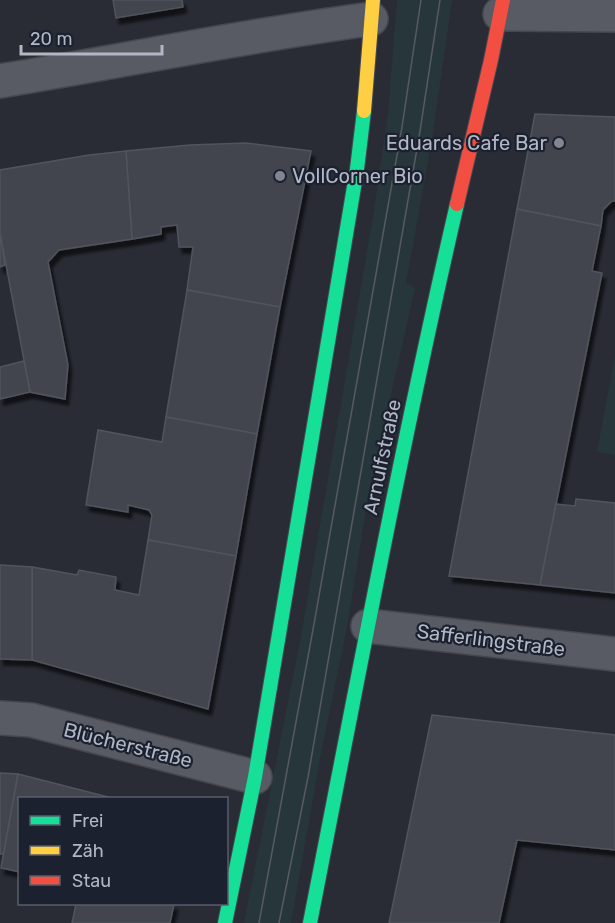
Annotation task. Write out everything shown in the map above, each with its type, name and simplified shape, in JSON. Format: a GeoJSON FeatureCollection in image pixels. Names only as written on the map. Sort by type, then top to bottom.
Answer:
{"type":"FeatureCollection","features":[{"type":"Feature","properties":{"kind":"main road","name":"Arnulfstraße"},"geometry":{"type":"LineString","coordinates":[[310,923],[434,304],[502,7]]}},
{"type":"Feature","properties":{"kind":"main road"},"geometry":{"type":"LineString","coordinates":[[225,923],[255,777],[357,169],[372,9]]}},
{"type":"Feature","properties":{"kind":"street"},"geometry":{"type":"LineString","coordinates":[[502,7],[615,15]]}},
{"type":"Feature","properties":{"kind":"street"},"geometry":{"type":"LineString","coordinates":[[0,81],[323,25],[372,9]]}},
{"type":"Feature","properties":{"kind":"street","name":"Safferlingstraße"},"geometry":{"type":"LineString","coordinates":[[368,626],[615,654]]}},
{"type":"Feature","properties":{"kind":"street","name":"Blücherstraße"},"geometry":{"type":"LineString","coordinates":[[0,717],[31,720],[255,777]]}},
{"type":"Feature","properties":{"kind":"shaded area"},"geometry":{"type":"Polygon","coordinates":[[[397,0],[452,0],[432,139],[406,283],[415,288],[368,497],[347,627],[321,753],[291,923],[244,923],[300,642],[374,211],[388,112],[397,0]]]}},
{"type":"Feature","properties":{"kind":"shaded area"},"geometry":{"type":"Polygon","coordinates":[[[615,356],[615,455],[597,452],[615,356]]]}},
{"type":"Feature","properties":{"kind":"building"},"geometry":{"type":"Polygon","coordinates":[[[113,0],[182,0],[183,7],[116,18],[113,0]]]}},
{"type":"Feature","properties":{"kind":"building"},"geometry":{"type":"Polygon","coordinates":[[[535,114],[615,117],[615,201],[603,210],[601,226],[517,209],[535,114]]]}},
{"type":"Feature","properties":{"kind":"building"},"geometry":{"type":"Polygon","coordinates":[[[246,143],[311,151],[280,307],[187,290],[193,247],[179,247],[177,225],[161,227],[161,234],[132,239],[126,151],[246,143]]]}},
{"type":"Feature","properties":{"kind":"building"},"geometry":{"type":"Polygon","coordinates":[[[126,151],[132,239],[59,250],[48,262],[68,365],[65,399],[30,392],[0,233],[0,170],[126,151]]]}},
{"type":"Feature","properties":{"kind":"building"},"geometry":{"type":"Polygon","coordinates":[[[517,209],[601,226],[592,271],[602,273],[540,585],[449,576],[517,209]]]}},
{"type":"Feature","properties":{"kind":"building"},"geometry":{"type":"Polygon","coordinates":[[[0,233],[5,265],[0,267],[0,233]]]}},
{"type":"Feature","properties":{"kind":"building"},"geometry":{"type":"Polygon","coordinates":[[[187,290],[280,307],[257,434],[166,417],[187,290]]]}},
{"type":"Feature","properties":{"kind":"building"},"geometry":{"type":"Polygon","coordinates":[[[24,361],[30,392],[0,399],[0,367],[24,361]]]}},
{"type":"Feature","properties":{"kind":"building"},"geometry":{"type":"Polygon","coordinates":[[[166,417],[257,434],[236,556],[148,540],[152,515],[149,510],[128,505],[128,512],[86,505],[98,430],[162,442],[166,417]]]}},
{"type":"Feature","properties":{"kind":"building"},"geometry":{"type":"Polygon","coordinates":[[[576,499],[615,503],[615,593],[540,585],[556,504],[575,506],[576,499]]]}},
{"type":"Feature","properties":{"kind":"building"},"geometry":{"type":"Polygon","coordinates":[[[148,540],[236,556],[208,709],[32,660],[32,567],[77,575],[79,570],[116,577],[115,590],[139,595],[148,540]]]}},
{"type":"Feature","properties":{"kind":"building"},"geometry":{"type":"Polygon","coordinates":[[[0,565],[32,567],[32,660],[0,659],[0,565]]]}},
{"type":"Feature","properties":{"kind":"building"},"geometry":{"type":"Polygon","coordinates":[[[432,715],[615,735],[615,850],[517,840],[499,923],[389,923],[432,715]]]}},
{"type":"Feature","properties":{"kind":"building"},"geometry":{"type":"Polygon","coordinates":[[[0,773],[18,774],[4,854],[0,854],[0,773]]]}},
{"type":"Feature","properties":{"kind":"building"},"geometry":{"type":"Polygon","coordinates":[[[18,774],[108,797],[18,797],[18,872],[1,868],[18,774]]]}},
{"type":"Feature","properties":{"kind":"building"},"geometry":{"type":"Polygon","coordinates":[[[76,905],[174,905],[170,923],[72,923],[76,905]]]}},
{"type":"Feature","properties":{"kind":"tram line"},"geometry":{"type":"LineString","coordinates":[[259,923],[402,127],[421,0]]}},
{"type":"Feature","properties":{"kind":"tram line"},"geometry":{"type":"LineString","coordinates":[[279,923],[308,777],[420,131],[440,0]]}},
{"type":"Feature","properties":{"kind":"traffic: fast"},"geometry":{"type":"LineString","coordinates":[[225,923],[255,777],[357,169],[364,111]]}},
{"type":"Feature","properties":{"kind":"traffic: fast"},"geometry":{"type":"LineString","coordinates":[[310,923],[399,473],[457,204]]}},
{"type":"Feature","properties":{"kind":"traffic: slow"},"geometry":{"type":"LineString","coordinates":[[364,111],[373,0]]}},
{"type":"Feature","properties":{"kind":"traffic: jam"},"geometry":{"type":"LineString","coordinates":[[457,204],[503,0]]}},
{"type":"Feature","properties":{"kind":"place","name":"Eduards Cafe Bar"},"geometry":{"type":"Point","coordinates":[559,143]}},
{"type":"Feature","properties":{"kind":"place","name":"VollCorner Bio"},"geometry":{"type":"Point","coordinates":[280,176]}}]}
